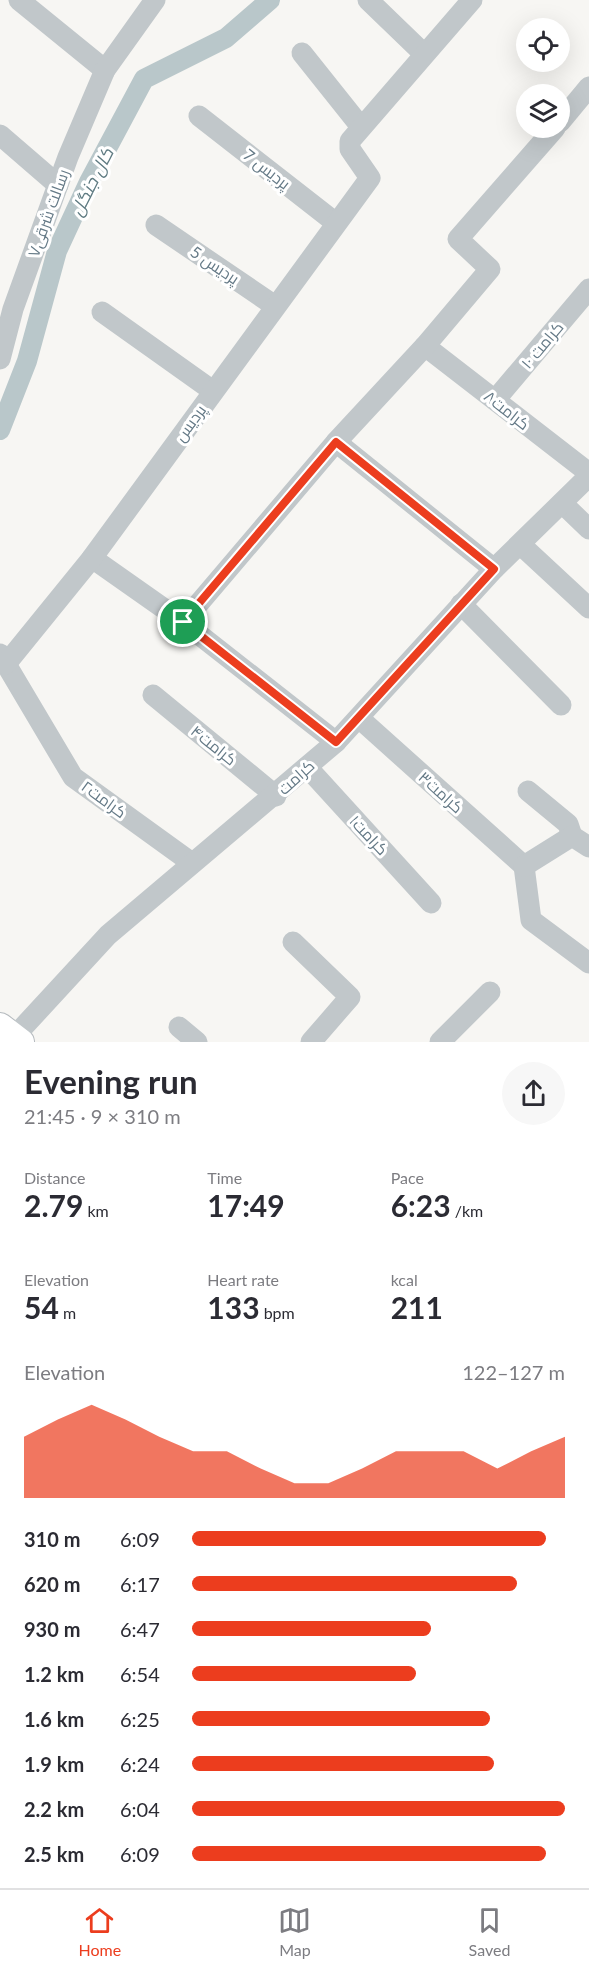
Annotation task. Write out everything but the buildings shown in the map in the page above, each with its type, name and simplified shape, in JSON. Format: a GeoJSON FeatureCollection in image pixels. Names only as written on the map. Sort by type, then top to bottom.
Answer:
{"type":"FeatureCollection","features":[{"type":"Feature","properties":{"kind":"street"},"geometry":{"type":"LineString","coordinates":[[19,0],[105,70]]}},
{"type":"Feature","properties":{"kind":"street","name":"رسالت شرقی۷"},"geometry":{"type":"LineString","coordinates":[[0,359],[13,309],[58,185],[105,70],[155,0]]}},
{"type":"Feature","properties":{"kind":"street"},"geometry":{"type":"LineString","coordinates":[[368,0],[424,54]]}},
{"type":"Feature","properties":{"kind":"street"},"geometry":{"type":"LineString","coordinates":[[302,53],[361,127],[472,0]]}},
{"type":"Feature","properties":{"kind":"street"},"geometry":{"type":"LineString","coordinates":[[570,113],[585,99]]}},
{"type":"Feature","properties":{"kind":"street","name":"پردیس 7"},"geometry":{"type":"LineString","coordinates":[[199,116],[336,223]]}},
{"type":"Feature","properties":{"kind":"street","name":"پردیس"},"geometry":{"type":"LineString","coordinates":[[3,659],[92,558],[370,178],[350,149],[350,141],[361,127]]}},
{"type":"Feature","properties":{"kind":"street"},"geometry":{"type":"LineString","coordinates":[[0,135],[58,185]]}},
{"type":"Feature","properties":{"kind":"street"},"geometry":{"type":"LineString","coordinates":[[183,622],[336,442],[425,346],[490,269],[458,239],[546,138]]}},
{"type":"Feature","properties":{"kind":"street","name":"پردیس 5"},"geometry":{"type":"LineString","coordinates":[[156,225],[275,306]]}},
{"type":"Feature","properties":{"kind":"street","name":"کرامت ۱۰"},"geometry":{"type":"LineString","coordinates":[[495,400],[589,289]]}},
{"type":"Feature","properties":{"kind":"street"},"geometry":{"type":"LineString","coordinates":[[102,312],[213,390]]}},
{"type":"Feature","properties":{"kind":"street","name":"کرامت۸"},"geometry":{"type":"LineString","coordinates":[[425,346],[589,474]]}},
{"type":"Feature","properties":{"kind":"street"},"geometry":{"type":"LineString","coordinates":[[336,442],[494,569]]}},
{"type":"Feature","properties":{"kind":"street","name":"کرامت"},"geometry":{"type":"LineString","coordinates":[[12,1035],[108,935],[192,863],[276,796],[336,742],[494,569],[589,474]]}},
{"type":"Feature","properties":{"kind":"street"},"geometry":{"type":"LineString","coordinates":[[562,503],[589,530]]}},
{"type":"Feature","properties":{"kind":"street"},"geometry":{"type":"LineString","coordinates":[[520,545],[589,608]]}},
{"type":"Feature","properties":{"kind":"street"},"geometry":{"type":"LineString","coordinates":[[92,558],[183,622],[336,742]]}},
{"type":"Feature","properties":{"kind":"street"},"geometry":{"type":"LineString","coordinates":[[461,604],[561,705]]}},
{"type":"Feature","properties":{"kind":"street","name":"کرامت۲"},"geometry":{"type":"LineString","coordinates":[[3,659],[73,777],[192,863]]}},
{"type":"Feature","properties":{"kind":"street","name":"کرامت۴"},"geometry":{"type":"LineString","coordinates":[[153,695],[276,796]]}},
{"type":"Feature","properties":{"kind":"street","name":"کرامت۳"},"geometry":{"type":"LineString","coordinates":[[359,718],[524,866]]}},
{"type":"Feature","properties":{"kind":"street","name":"کرامت۱"},"geometry":{"type":"LineString","coordinates":[[307,767],[431,903]]}},
{"type":"Feature","properties":{"kind":"street"},"geometry":{"type":"LineString","coordinates":[[528,791],[568,824],[581,842],[524,866],[531,920],[589,963]]}},
{"type":"Feature","properties":{"kind":"street"},"geometry":{"type":"LineString","coordinates":[[293,942],[350,997],[311,1042]]}},
{"type":"Feature","properties":{"kind":"street"},"geometry":{"type":"LineString","coordinates":[[440,1042],[490,992]]}},
{"type":"Feature","properties":{"kind":"street"},"geometry":{"type":"LineString","coordinates":[[179,1027],[198,1042]]}},
{"type":"Feature","properties":{"kind":"waterway","name":"کال جنگل"},"geometry":{"type":"LineString","coordinates":[[0,430],[27,361],[57,251],[89,182],[144,79],[226,38],[270,0]]}},
{"type":"Feature","properties":{"kind":"route"},"geometry":{"type":"LineString","coordinates":[[336,442],[494,569],[336,742],[183,622],[336,442]]}}]}
